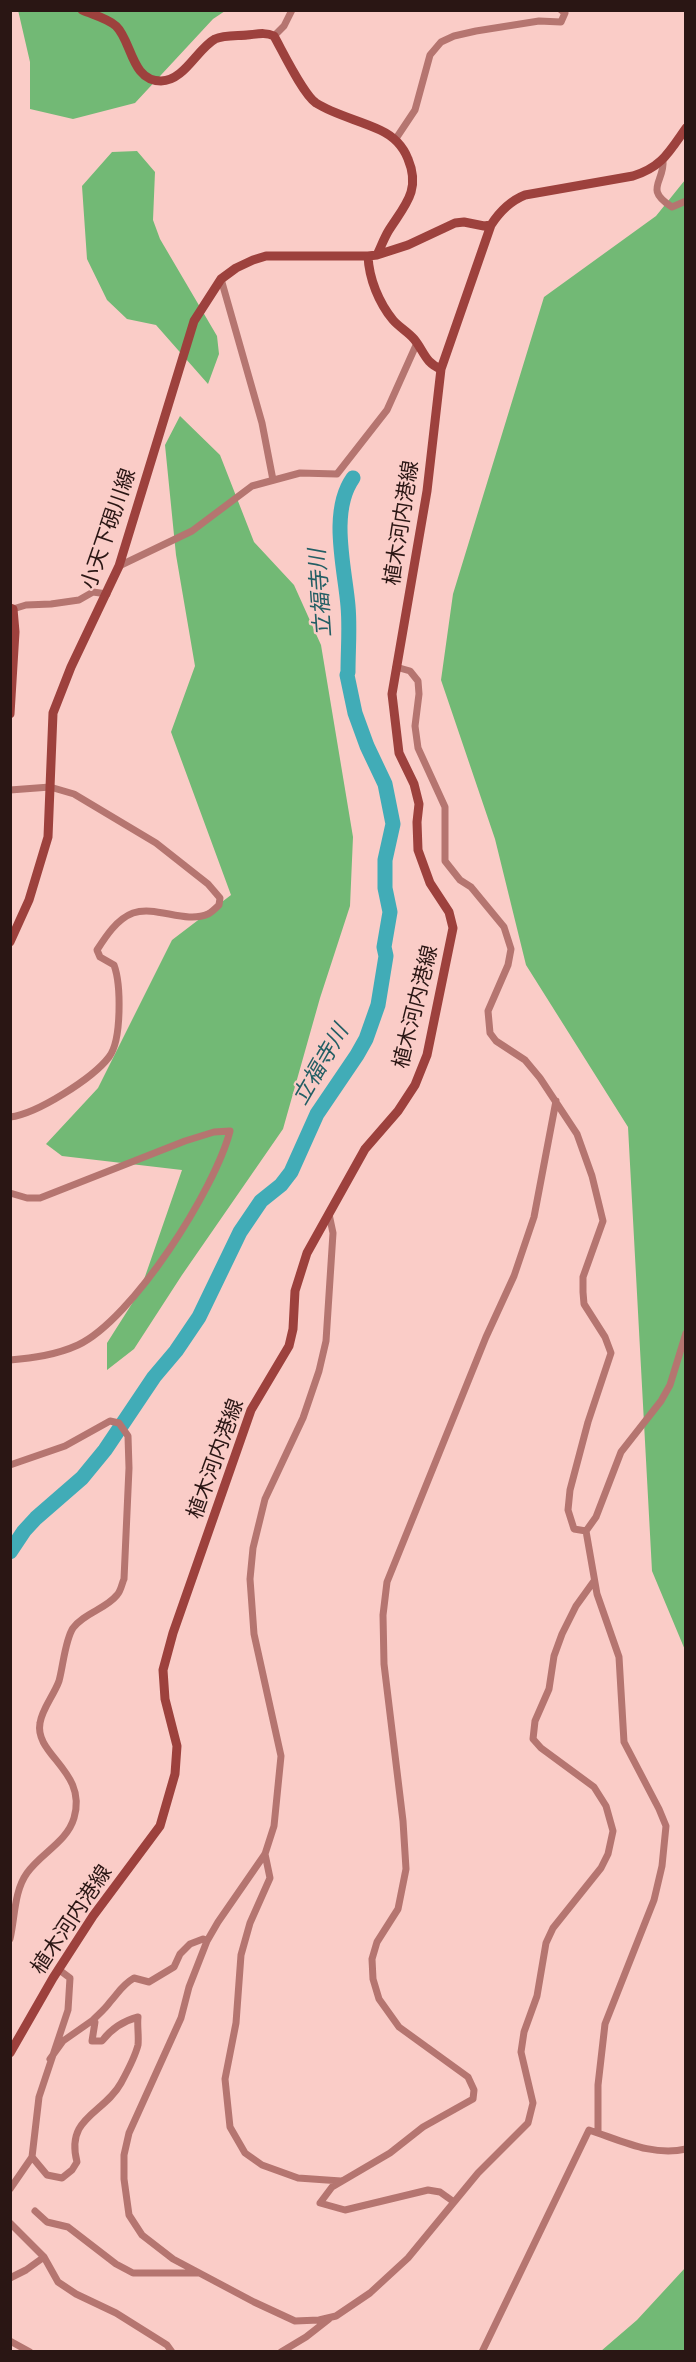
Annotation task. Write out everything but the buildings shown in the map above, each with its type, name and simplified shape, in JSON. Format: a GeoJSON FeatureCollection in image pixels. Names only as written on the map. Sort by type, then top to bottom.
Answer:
{"type":"FeatureCollection","features":[{"type":"Feature","properties":{"kind":"main road"},"geometry":{"type":"LineString","coordinates":[[82,10],[117,26],[132,60],[153,80],[162,81],[175,76],[217,38],[266,33],[274,36],[307,93],[315,102],[383,131],[395,140],[412,167],[414,183],[409,201],[372,256],[374,286],[383,307],[417,344],[426,360],[441,369]]}},
{"type":"Feature","properties":{"kind":"main road","name":"植木河内港線"},"geometry":{"type":"LineString","coordinates":[[10,2053],[58,1969],[93,1916],[160,1826],[175,1774],[177,1746],[165,1698],[163,1670],[172,1633],[251,1410],[289,1346],[293,1329],[295,1291],[307,1253],[365,1149],[398,1111],[415,1085],[427,1055],[453,928],[449,912],[430,883],[418,850],[419,804],[414,784],[399,753],[392,694],[427,491],[441,369],[491,225],[502,209],[525,195],[650,171],[663,160],[686,128]]}},
{"type":"Feature","properties":{"kind":"main road","name":"小天下硯川線"},"geometry":{"type":"LineString","coordinates":[[10,942],[29,900],[48,837],[53,713],[71,667],[119,566],[194,321],[221,279],[236,267],[266,256],[372,256],[408,245],[455,223],[491,225]]}},
{"type":"Feature","properties":{"kind":"main road"},"geometry":{"type":"LineString","coordinates":[[10,714],[15,632],[12,608]]}},
{"type":"Feature","properties":{"kind":"street"},"geometry":{"type":"LineString","coordinates":[[274,36],[284,26],[292,10]]}},
{"type":"Feature","properties":{"kind":"street"},"geometry":{"type":"LineString","coordinates":[[395,140],[415,111],[430,55],[441,42],[454,36],[476,31],[539,21],[561,22],[566,13],[561,10]]}},
{"type":"Feature","properties":{"kind":"street"},"geometry":{"type":"LineString","coordinates":[[663,160],[664,165],[656,185],[656,192],[663,202],[672,207],[686,201]]}},
{"type":"Feature","properties":{"kind":"street"},"geometry":{"type":"LineString","coordinates":[[221,279],[262,423],[273,480]]}},
{"type":"Feature","properties":{"kind":"street"},"geometry":{"type":"LineString","coordinates":[[119,566],[192,531],[252,486],[300,473],[332,474],[340,471],[387,411],[417,344]]}},
{"type":"Feature","properties":{"kind":"street"},"geometry":{"type":"LineString","coordinates":[[12,608],[79,600],[93,592],[107,594]]}},
{"type":"Feature","properties":{"kind":"street"},"geometry":{"type":"LineString","coordinates":[[396,667],[410,671],[418,681],[419,694],[415,726],[418,748],[445,807],[446,861],[459,880],[471,887],[504,927],[511,949],[508,966],[488,1011],[490,1033],[496,1041],[525,1060],[540,1078],[577,1134],[592,1176],[603,1221],[584,1277],[583,1292],[584,1304],[605,1337],[611,1353],[588,1422],[575,1470],[568,1510],[574,1529],[586,1531]]}},
{"type":"Feature","properties":{"kind":"street"},"geometry":{"type":"LineString","coordinates":[[10,790],[50,787],[74,794],[156,843],[208,884],[220,898],[219,905],[207,914],[195,916],[133,913],[108,932],[97,950],[100,957],[114,965],[120,998],[118,1027],[110,1056],[63,1095],[10,1117]]}},
{"type":"Feature","properties":{"kind":"street"},"geometry":{"type":"LineString","coordinates":[[454,2202],[441,2192],[428,2190],[345,2210],[320,2203],[332,2187],[390,2153],[423,2127],[473,2099],[474,2090],[468,2077],[399,2026],[380,1999],[374,1979],[372,1959],[377,1942],[398,1909],[406,1869],[404,1821],[384,1664],[383,1615],[387,1582],[486,1337],[514,1276],[534,1216],[556,1101]]}},
{"type":"Feature","properties":{"kind":"street"},"geometry":{"type":"LineString","coordinates":[[10,1193],[27,1198],[40,1198],[185,1141],[214,1132],[230,1131],[224,1154],[174,1242],[140,1291],[121,1311],[80,1344],[38,1357],[10,1360]]}},
{"type":"Feature","properties":{"kind":"street"},"geometry":{"type":"LineString","coordinates":[[329,1214],[333,1233],[326,1341],[319,1371],[303,1418],[265,1499],[253,1548],[250,1579],[254,1634],[280,1756],[281,1773],[274,1826],[265,1854],[207,1941],[189,1987],[181,2018],[129,2133],[124,2155],[124,2179],[129,2215],[142,2235],[173,2259],[295,2321],[319,2320],[336,2316],[370,2293],[408,2258],[478,2173],[528,2123],[533,2103],[521,2052],[524,2032],[537,1996],[546,1943],[553,1928],[601,1868],[608,1854],[613,1831],[606,1806],[594,1787],[541,1748],[533,1739],[536,1721],[549,1689],[554,1656],[562,1634],[576,1606],[594,1581]]}},
{"type":"Feature","properties":{"kind":"street"},"geometry":{"type":"LineString","coordinates":[[598,2133],[598,2085],[605,2024],[654,1900],[662,1866],[666,1826],[624,1742],[619,1657],[594,1581],[586,1531],[596,1517],[621,1452],[656,1409],[670,1385],[686,1333]]}},
{"type":"Feature","properties":{"kind":"street"},"geometry":{"type":"LineString","coordinates":[[10,1466],[65,1446],[110,1421],[119,1423],[128,1436],[129,1468],[124,1579],[117,1595],[81,1620],[72,1630],[58,1684],[40,1724],[42,1739],[68,1773],[73,1784],[76,1802],[75,1817],[69,1830],[27,1872],[20,1887],[10,1940]]}},
{"type":"Feature","properties":{"kind":"street"},"geometry":{"type":"LineString","coordinates":[[265,1854],[270,1878],[250,1923],[241,1955],[236,2023],[225,2079],[230,2127],[245,2153],[262,2165],[298,2178],[341,2181]]}},
{"type":"Feature","properties":{"kind":"street"},"geometry":{"type":"LineString","coordinates":[[51,2059],[63,2041],[93,2020],[124,1983],[134,1978],[149,1982],[162,1976],[174,1967],[180,1954],[190,1944],[203,1939],[207,1941]]}},
{"type":"Feature","properties":{"kind":"street"},"geometry":{"type":"LineString","coordinates":[[10,2189],[32,2157],[39,2097],[68,2010],[70,1978],[58,1969]]}},
{"type":"Feature","properties":{"kind":"street"},"geometry":{"type":"LineString","coordinates":[[32,2157],[47,2175],[62,2178],[72,2170],[77,2162],[73,2146],[81,2123],[120,2085],[138,2045],[138,2017],[128,2020],[109,2032],[102,2041],[92,2041],[95,2022],[93,2020]]}},
{"type":"Feature","properties":{"kind":"street"},"geometry":{"type":"LineString","coordinates":[[482,2352],[589,2130],[654,2151],[672,2153],[686,2150]]}},
{"type":"Feature","properties":{"kind":"street"},"geometry":{"type":"LineString","coordinates":[[35,2211],[47,2222],[68,2227],[116,2265],[133,2273],[200,2273]]}},
{"type":"Feature","properties":{"kind":"street"},"geometry":{"type":"LineString","coordinates":[[10,2223],[44,2257],[58,2282],[76,2294],[116,2313],[167,2345],[172,2352]]}},
{"type":"Feature","properties":{"kind":"street"},"geometry":{"type":"LineString","coordinates":[[10,2278],[44,2257]]}},
{"type":"Feature","properties":{"kind":"street"},"geometry":{"type":"LineString","coordinates":[[281,2352],[306,2337],[330,2317]]}},
{"type":"Feature","properties":{"kind":"street"},"geometry":{"type":"LineString","coordinates":[[10,2341],[30,2352]]}},
{"type":"Feature","properties":{"kind":"green space"},"geometry":{"type":"Polygon","coordinates":[[[18,10],[225,11],[213,19],[135,103],[73,119],[30,109],[30,62],[18,10]]]}},
{"type":"Feature","properties":{"kind":"green space"},"geometry":{"type":"Polygon","coordinates":[[[137,151],[155,172],[153,220],[160,239],[217,336],[219,354],[208,384],[156,325],[127,319],[107,300],[87,259],[82,186],[112,152],[137,151]]]}},
{"type":"Feature","properties":{"kind":"green space"},"geometry":{"type":"Polygon","coordinates":[[[685,180],[685,1650],[652,1571],[628,1127],[526,965],[495,839],[441,680],[453,594],[544,297],[656,216],[685,180]]]}},
{"type":"Feature","properties":{"kind":"green space"},"geometry":{"type":"Polygon","coordinates":[[[180,416],[220,455],[254,542],[294,585],[321,645],[353,837],[350,906],[320,998],[283,1129],[134,1349],[107,1370],[107,1343],[140,1291],[182,1170],[62,1156],[46,1144],[98,1088],[172,940],[231,895],[171,732],[195,666],[176,555],[165,445],[180,416]]]}},
{"type":"Feature","properties":{"kind":"green space"},"geometry":{"type":"Polygon","coordinates":[[[685,2268],[685,2351],[601,2351],[637,2320],[685,2268]]]}},
{"type":"Feature","properties":{"kind":"waterway","name":"立福寺川"},"geometry":{"type":"LineString","coordinates":[[10,1552],[36,1518],[82,1478],[105,1450],[154,1377],[176,1351],[199,1317],[240,1232],[261,1201],[281,1185],[291,1172],[317,1114],[366,1039],[378,1005],[390,912],[385,888],[385,860],[393,824],[385,784],[355,713],[347,675],[349,614],[340,524],[346,492],[353,478]]}}]}
